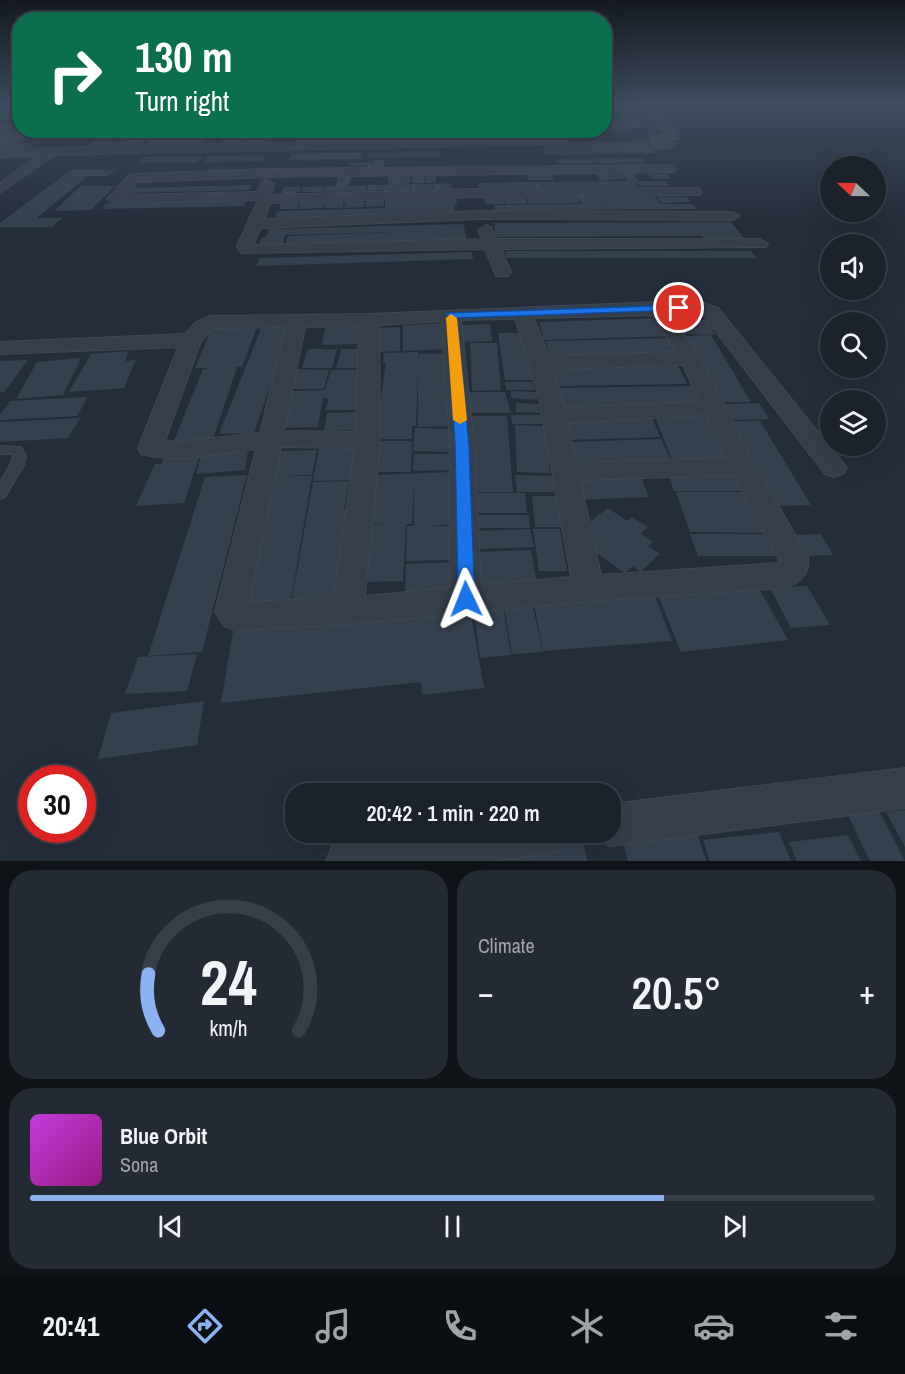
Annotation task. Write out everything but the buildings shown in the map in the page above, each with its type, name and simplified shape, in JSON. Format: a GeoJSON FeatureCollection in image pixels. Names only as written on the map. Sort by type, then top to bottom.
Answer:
{"type":"FeatureCollection","features":[{"type":"Feature","properties":{"kind":"street"},"geometry":{"type":"LineString","coordinates":[[0,189],[61,144]]}},
{"type":"Feature","properties":{"kind":"street"},"geometry":{"type":"LineString","coordinates":[[277,144],[265,197],[245,246],[247,250],[491,244],[760,243]]}},
{"type":"Feature","properties":{"kind":"street"},"geometry":{"type":"LineString","coordinates":[[459,146],[477,144]]}},
{"type":"Feature","properties":{"kind":"street"},"geometry":{"type":"LineString","coordinates":[[0,153],[669,145]]}},
{"type":"Feature","properties":{"kind":"street"},"geometry":{"type":"LineString","coordinates":[[459,146],[464,171],[502,272]]}},
{"type":"Feature","properties":{"kind":"street"},"geometry":{"type":"LineString","coordinates":[[156,155],[274,150]]}},
{"type":"Feature","properties":{"kind":"street"},"geometry":{"type":"LineString","coordinates":[[670,169],[270,173],[134,178],[114,199],[472,192],[695,192]]}},
{"type":"Feature","properties":{"kind":"street"},"geometry":{"type":"LineString","coordinates":[[253,224],[480,215],[733,216]]}},
{"type":"Feature","properties":{"kind":"street"},"geometry":{"type":"LineString","coordinates":[[297,320],[231,612],[235,616],[348,611],[588,588],[783,576],[794,568],[793,557],[742,466],[690,358],[658,308]]}},
{"type":"Feature","properties":{"kind":"street"},"geometry":{"type":"LineString","coordinates":[[368,440],[271,438],[177,450],[150,448],[191,340],[203,326],[210,322],[369,320],[451,315],[701,308],[711,312],[834,468]]}},
{"type":"Feature","properties":{"kind":"street"},"geometry":{"type":"LineString","coordinates":[[523,314],[541,363],[554,416],[567,471],[588,588]]}},
{"type":"Feature","properties":{"kind":"street"},"geometry":{"type":"LineString","coordinates":[[451,315],[462,445],[466,599]]}},
{"type":"Feature","properties":{"kind":"street"},"geometry":{"type":"LineString","coordinates":[[348,611],[368,440],[369,320]]}},
{"type":"Feature","properties":{"kind":"street"},"geometry":{"type":"LineString","coordinates":[[0,348],[191,340]]}},
{"type":"Feature","properties":{"kind":"street"},"geometry":{"type":"LineString","coordinates":[[541,363],[690,358]]}},
{"type":"Feature","properties":{"kind":"street"},"geometry":{"type":"LineString","coordinates":[[554,416],[714,408]]}},
{"type":"Feature","properties":{"kind":"street"},"geometry":{"type":"LineString","coordinates":[[567,471],[742,466]]}},
{"type":"Feature","properties":{"kind":"street"},"geometry":{"type":"LineString","coordinates":[[621,824],[905,788]]}},
{"type":"Feature","properties":{"kind":"street"},"geometry":{"type":"LineString","coordinates":[[347,861],[474,843]]}},
{"type":"Feature","properties":{"kind":"lane"},"geometry":{"type":"LineString","coordinates":[[0,450],[16,450],[20,456],[18,465],[0,494]]}},
{"type":"Feature","properties":{"kind":"slow traffic"},"geometry":{"type":"LineString","coordinates":[[451,318],[460,420]]}},
{"type":"Feature","properties":{"kind":"route"},"geometry":{"type":"LineString","coordinates":[[466,599],[462,445],[451,315],[679,308]]}}]}
